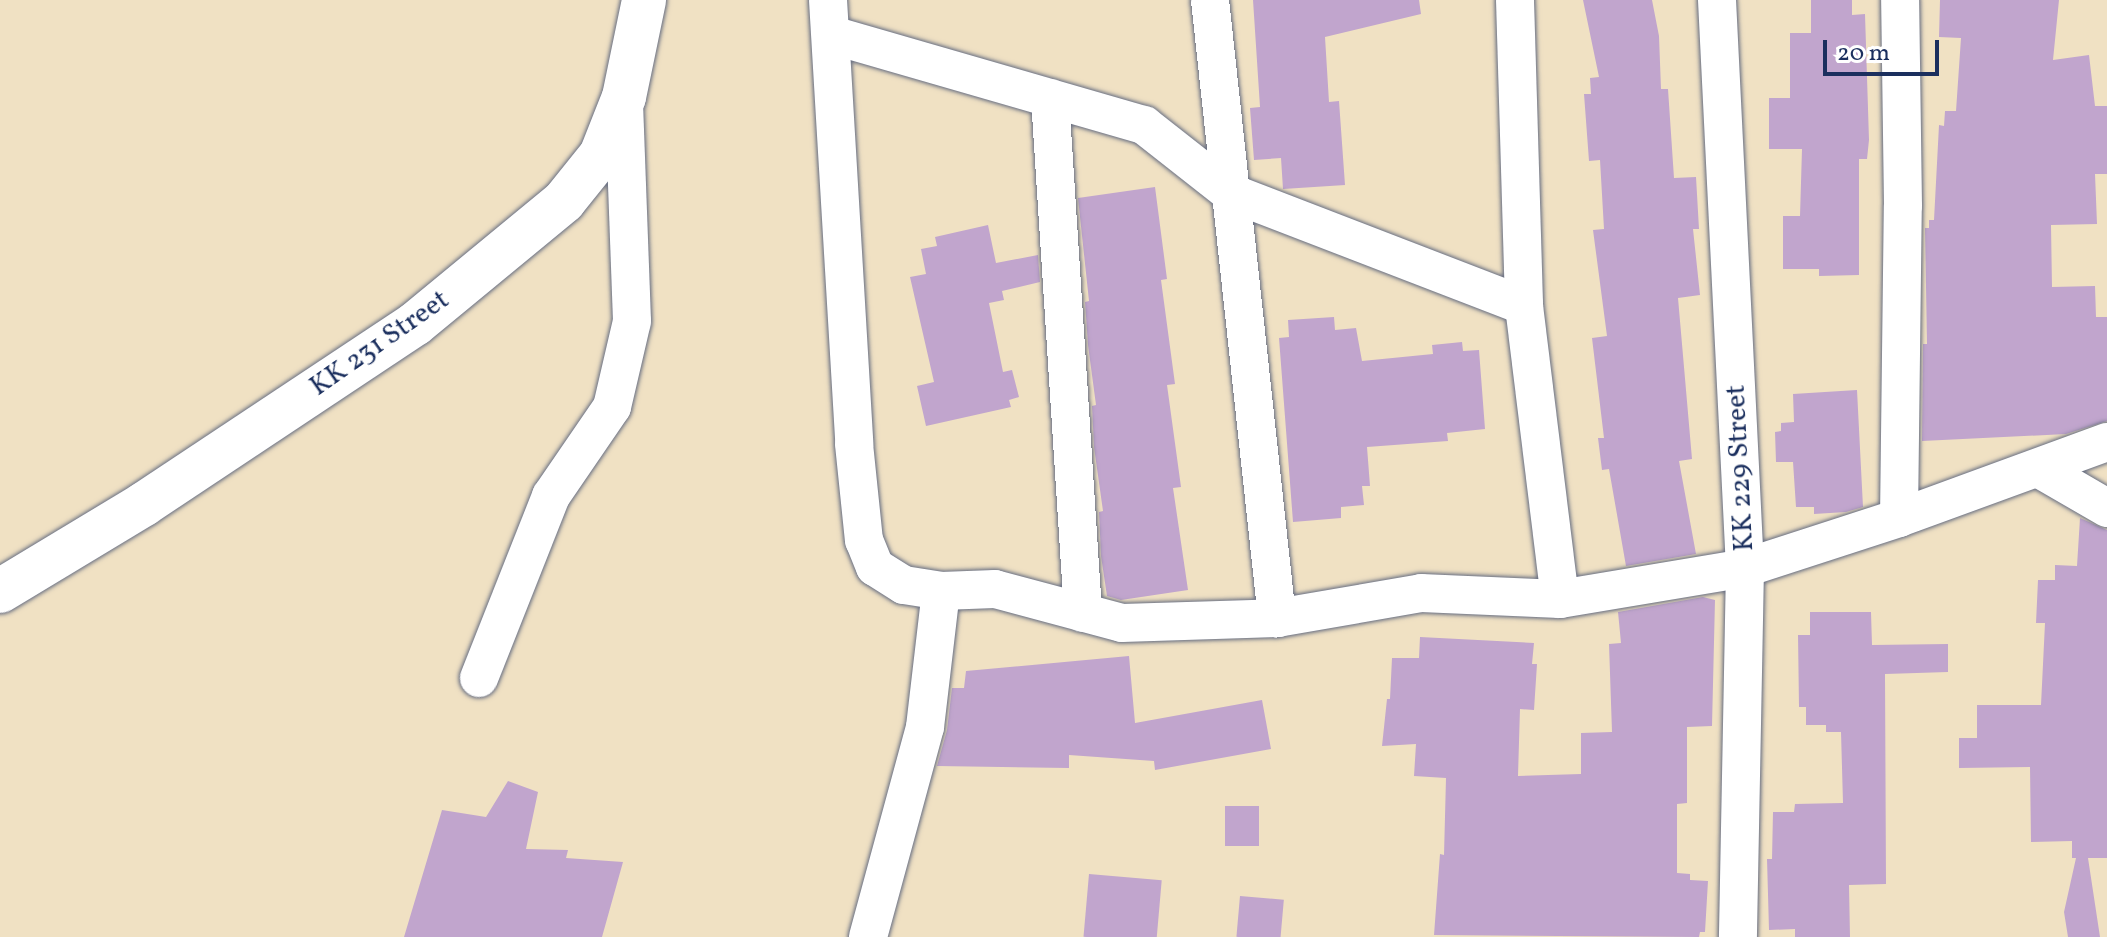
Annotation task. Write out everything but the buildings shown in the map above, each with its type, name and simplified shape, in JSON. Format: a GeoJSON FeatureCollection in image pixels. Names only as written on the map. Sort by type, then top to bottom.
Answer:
{"type":"FeatureCollection","features":[{"type":"Feature","properties":{"kind":"main road","name":"KK 231 Street"},"geometry":{"type":"LineString","coordinates":[[0,591],[144,504],[415,324],[564,201],[601,155],[624,97],[644,0]]}},
{"type":"Feature","properties":{"kind":"street"},"geometry":{"type":"LineString","coordinates":[[1210,0],[1277,618]]}},
{"type":"Feature","properties":{"kind":"street"},"geometry":{"type":"LineString","coordinates":[[1515,0],[1524,306],[1560,599]]}},
{"type":"Feature","properties":{"kind":"street","name":"KK 229 Street"},"geometry":{"type":"LineString","coordinates":[[1717,0],[1745,568],[1738,937]]}},
{"type":"Feature","properties":{"kind":"street"},"geometry":{"type":"LineString","coordinates":[[1899,518],[1903,206],[1900,0]]}},
{"type":"Feature","properties":{"kind":"street"},"geometry":{"type":"LineString","coordinates":[[1524,306],[1229,192],[1144,125],[1050,98],[830,17],[854,444],[864,540],[875,567],[904,585],[941,591],[995,589],[1122,623],[1277,618],[1421,593],[1560,599],[1745,568],[1899,518],[2107,442]]}},
{"type":"Feature","properties":{"kind":"street"},"geometry":{"type":"LineString","coordinates":[[479,678],[551,496],[612,407],[632,321],[624,97]]}},
{"type":"Feature","properties":{"kind":"street"},"geometry":{"type":"LineString","coordinates":[[1050,98],[1083,613]]}},
{"type":"Feature","properties":{"kind":"street"},"geometry":{"type":"LineString","coordinates":[[2038,468],[2107,508]]}},
{"type":"Feature","properties":{"kind":"street"},"geometry":{"type":"LineString","coordinates":[[868,937],[925,727],[941,591]]}}]}
